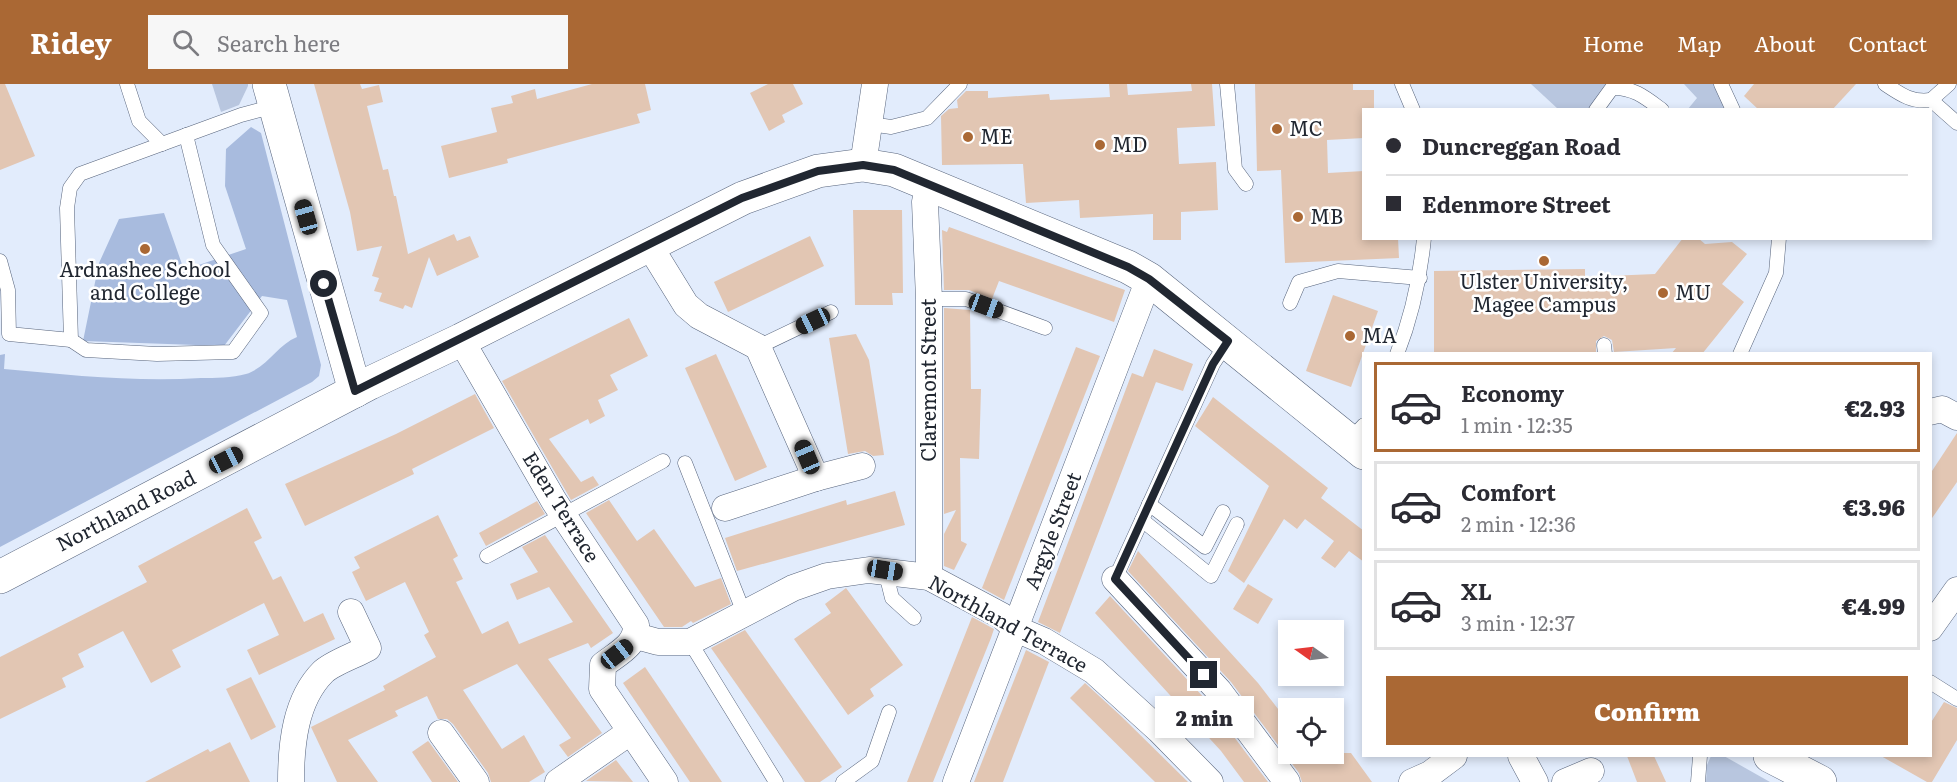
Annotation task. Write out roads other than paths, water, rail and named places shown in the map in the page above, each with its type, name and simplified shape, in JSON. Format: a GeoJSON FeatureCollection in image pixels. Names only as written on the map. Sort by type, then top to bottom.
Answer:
{"type":"FeatureCollection","features":[{"type":"Feature","properties":{"kind":"main road"},"geometry":{"type":"LineString","coordinates":[[272,95],[355,391]]}},
{"type":"Feature","properties":{"kind":"main road","name":"Northland Road"},"geometry":{"type":"LineString","coordinates":[[0,576],[355,391],[462,340],[742,198],[818,171],[863,165],[894,170],[929,183],[1128,267],[1149,279],[1358,440]]}},
{"type":"Feature","properties":{"kind":"main road"},"geometry":{"type":"LineString","coordinates":[[1772,757],[1820,782]]}},
{"type":"Feature","properties":{"kind":"street"},"geometry":{"type":"LineString","coordinates":[[863,165],[874,84]]}},
{"type":"Feature","properties":{"kind":"street","name":"Claremont Street"},"geometry":{"type":"LineString","coordinates":[[929,183],[925,202],[929,298],[929,577]]}},
{"type":"Feature","properties":{"kind":"street"},"geometry":{"type":"LineString","coordinates":[[649,245],[686,305],[699,316],[758,347],[816,478]]}},
{"type":"Feature","properties":{"kind":"street","name":"Argyle Street"},"geometry":{"type":"LineString","coordinates":[[956,782],[1149,279]]}},
{"type":"Feature","properties":{"kind":"street","name":"Eden Terrace"},"geometry":{"type":"LineString","coordinates":[[462,340],[564,516],[636,625],[636,636]]}},
{"type":"Feature","properties":{"kind":"street"},"geometry":{"type":"LineString","coordinates":[[1932,412],[1942,410],[1957,417]]}},
{"type":"Feature","properties":{"kind":"street"},"geometry":{"type":"LineString","coordinates":[[725,508],[816,478],[862,466]]}},
{"type":"Feature","properties":{"kind":"street","name":"Northland Terrace"},"geometry":{"type":"LineString","coordinates":[[636,636],[658,642],[690,642],[793,588],[827,576],[885,570],[929,577],[1002,616],[1016,629],[1044,641],[1094,672],[1159,730],[1210,782]]}},
{"type":"Feature","properties":{"kind":"street"},"geometry":{"type":"LineString","coordinates":[[1115,579],[1219,692],[1287,782]]}},
{"type":"Feature","properties":{"kind":"street"},"geometry":{"type":"LineString","coordinates":[[1932,625],[1957,590]]}},
{"type":"Feature","properties":{"kind":"street"},"geometry":{"type":"LineString","coordinates":[[291,782],[291,751],[298,719],[309,690],[324,670],[368,648],[351,612]]}},
{"type":"Feature","properties":{"kind":"street"},"geometry":{"type":"LineString","coordinates":[[636,636],[603,665],[602,689],[665,782]]}},
{"type":"Feature","properties":{"kind":"street"},"geometry":{"type":"LineString","coordinates":[[558,782],[630,732]]}},
{"type":"Feature","properties":{"kind":"street"},"geometry":{"type":"LineString","coordinates":[[441,733],[476,782]]}},
{"type":"Feature","properties":{"kind":"street"},"geometry":{"type":"LineString","coordinates":[[1426,779],[1453,757]]}},
{"type":"Feature","properties":{"kind":"street"},"geometry":{"type":"LineString","coordinates":[[1522,757],[1535,782]]}},
{"type":"Feature","properties":{"kind":"street"},"geometry":{"type":"LineString","coordinates":[[1565,782],[1591,771]]}},
{"type":"Feature","properties":{"kind":"lane"},"geometry":{"type":"LineString","coordinates":[[126,84],[139,121],[162,144]]}},
{"type":"Feature","properties":{"kind":"lane"},"geometry":{"type":"LineString","coordinates":[[870,124],[891,127],[927,118],[960,84]]}},
{"type":"Feature","properties":{"kind":"lane"},"geometry":{"type":"LineString","coordinates":[[1227,84],[1235,169],[1246,184]]}},
{"type":"Feature","properties":{"kind":"lane"},"geometry":{"type":"LineString","coordinates":[[1402,84],[1412,108]]}},
{"type":"Feature","properties":{"kind":"lane"},"geometry":{"type":"LineString","coordinates":[[1721,84],[1732,108]]}},
{"type":"Feature","properties":{"kind":"lane"},"geometry":{"type":"LineString","coordinates":[[1885,84],[1905,97],[1920,102],[1930,100],[1949,84]]}},
{"type":"Feature","properties":{"kind":"lane"},"geometry":{"type":"LineString","coordinates":[[1597,108],[1612,88],[1623,87],[1636,91],[1659,108]]}},
{"type":"Feature","properties":{"kind":"lane"},"geometry":{"type":"LineString","coordinates":[[71,340],[67,208],[70,188],[80,174],[241,115],[272,95]]}},
{"type":"Feature","properties":{"kind":"lane"},"geometry":{"type":"LineString","coordinates":[[1930,100],[1957,123]]}},
{"type":"Feature","properties":{"kind":"lane"},"geometry":{"type":"LineString","coordinates":[[0,261],[8,290],[5,336],[71,340],[86,350],[157,354],[233,352],[261,314],[213,245],[186,135]]}},
{"type":"Feature","properties":{"kind":"lane"},"geometry":{"type":"LineString","coordinates":[[1398,352],[1409,321],[1420,278],[1424,240]]}},
{"type":"Feature","properties":{"kind":"lane"},"geometry":{"type":"LineString","coordinates":[[1741,352],[1776,273],[1779,240]]}},
{"type":"Feature","properties":{"kind":"lane"},"geometry":{"type":"LineString","coordinates":[[1290,303],[1299,282],[1338,271],[1420,278]]}},
{"type":"Feature","properties":{"kind":"lane"},"geometry":{"type":"LineString","coordinates":[[929,298],[966,299],[1045,328]]}},
{"type":"Feature","properties":{"kind":"lane"},"geometry":{"type":"LineString","coordinates":[[758,347],[831,312]]}},
{"type":"Feature","properties":{"kind":"lane"},"geometry":{"type":"LineString","coordinates":[[1115,579],[1213,364],[1228,341]]}},
{"type":"Feature","properties":{"kind":"lane"},"geometry":{"type":"LineString","coordinates":[[487,556],[663,461]]}},
{"type":"Feature","properties":{"kind":"lane"},"geometry":{"type":"LineString","coordinates":[[685,463],[744,613]]}},
{"type":"Feature","properties":{"kind":"lane"},"geometry":{"type":"LineString","coordinates":[[1149,504],[1204,547],[1223,512]]}},
{"type":"Feature","properties":{"kind":"lane"},"geometry":{"type":"LineString","coordinates":[[1142,520],[1211,576],[1237,524]]}},
{"type":"Feature","properties":{"kind":"lane"},"geometry":{"type":"LineString","coordinates":[[885,570],[892,598],[914,618]]}},
{"type":"Feature","properties":{"kind":"lane"},"geometry":{"type":"LineString","coordinates":[[690,642],[776,782]]}},
{"type":"Feature","properties":{"kind":"lane"},"geometry":{"type":"LineString","coordinates":[[1932,683],[1957,699]]}},
{"type":"Feature","properties":{"kind":"lane"},"geometry":{"type":"LineString","coordinates":[[843,782],[872,761],[889,712]]}},
{"type":"Feature","properties":{"kind":"lane"},"geometry":{"type":"LineString","coordinates":[[1698,782],[1700,757]]}},
{"type":"Feature","properties":{"kind":"place","name":"MC"},"geometry":{"type":"Point","coordinates":[1277,129]}},
{"type":"Feature","properties":{"kind":"place","name":"ME"},"geometry":{"type":"Point","coordinates":[968,137]}},
{"type":"Feature","properties":{"kind":"place","name":"MD"},"geometry":{"type":"Point","coordinates":[1100,145]}},
{"type":"Feature","properties":{"kind":"place","name":"MB"},"geometry":{"type":"Point","coordinates":[1298,217]}},
{"type":"Feature","properties":{"kind":"place","name":"Ardnashee School and College"},"geometry":{"type":"Point","coordinates":[145,249]}},
{"type":"Feature","properties":{"kind":"place","name":"Ulster University, Magee Campus"},"geometry":{"type":"Point","coordinates":[1544,261]}},
{"type":"Feature","properties":{"kind":"place","name":"MU"},"geometry":{"type":"Point","coordinates":[1663,293]}},
{"type":"Feature","properties":{"kind":"place","name":"MA"},"geometry":{"type":"Point","coordinates":[1350,336]}}]}
